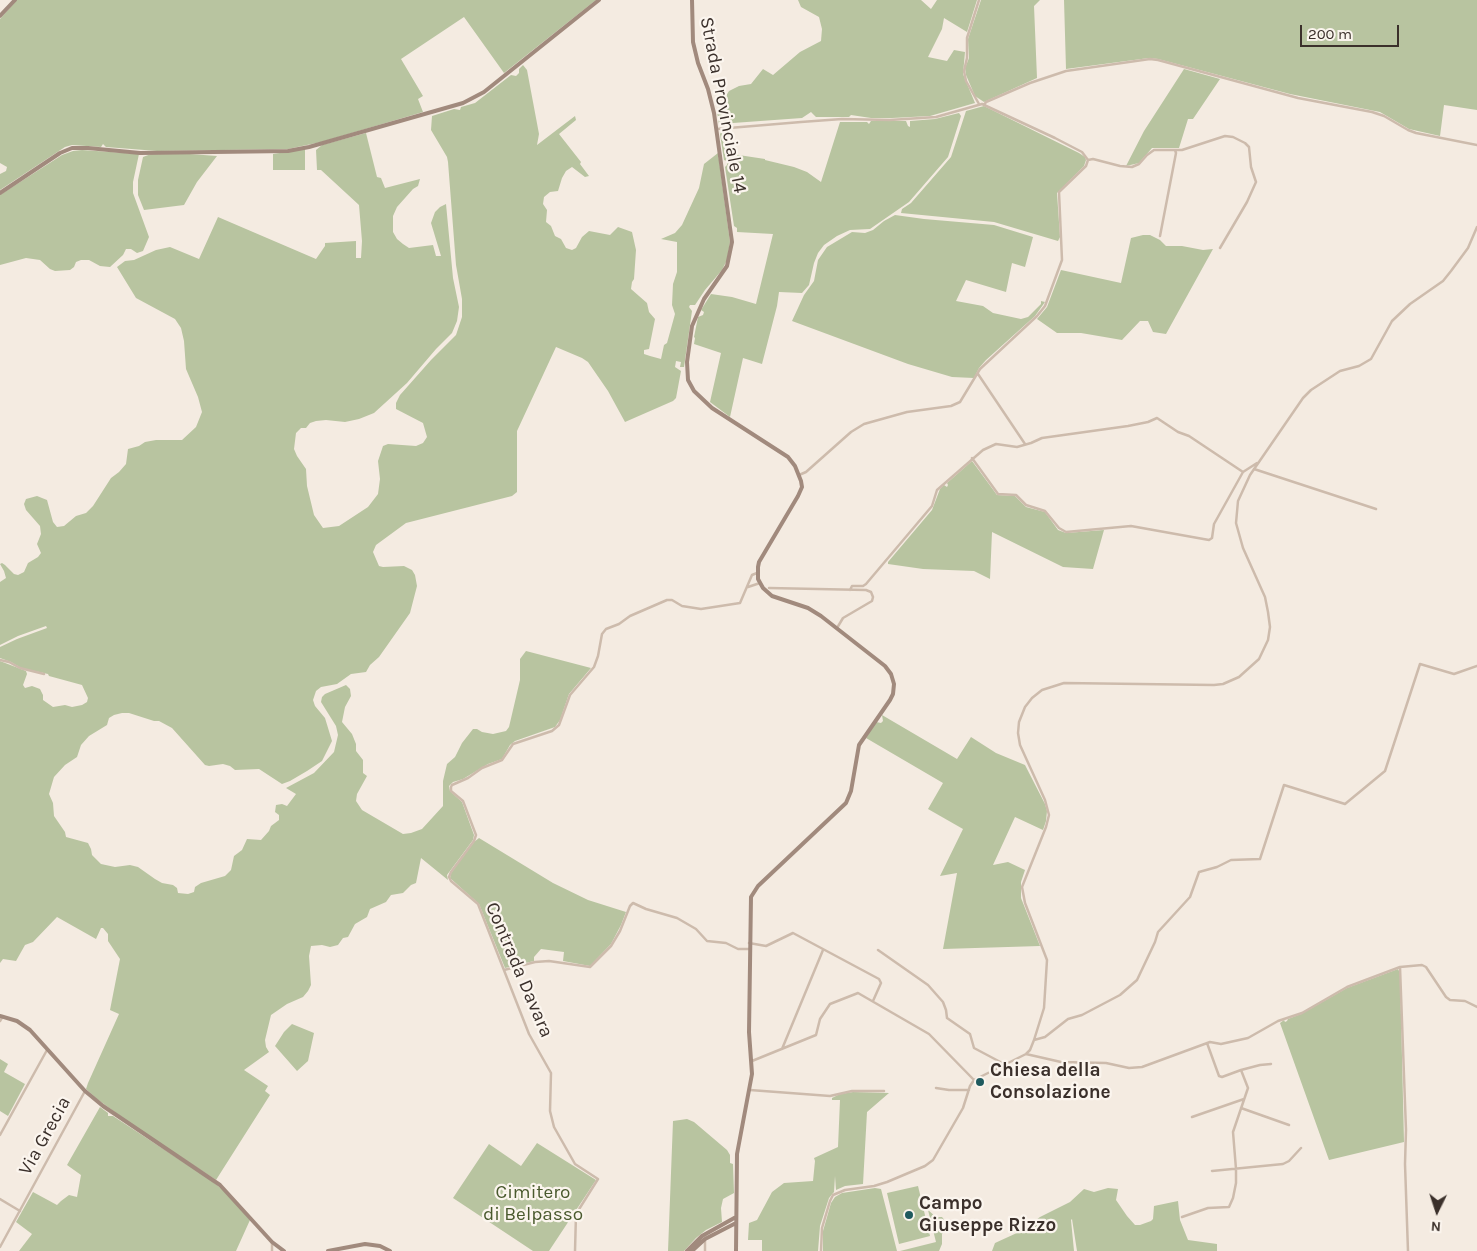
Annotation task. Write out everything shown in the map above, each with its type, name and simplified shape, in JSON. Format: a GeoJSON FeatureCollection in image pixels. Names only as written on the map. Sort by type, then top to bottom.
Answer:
{"type":"FeatureCollection","features":[{"type":"Feature","properties":{"kind":"main road"},"geometry":{"type":"LineString","coordinates":[[0,16],[15,0]]}},
{"type":"Feature","properties":{"kind":"main road"},"geometry":{"type":"LineString","coordinates":[[0,192],[60,153],[72,148],[140,153],[288,151],[309,147],[463,102],[484,92],[599,0]]}},
{"type":"Feature","properties":{"kind":"main road","name":"Strada Provinciale 14"},"geometry":{"type":"LineString","coordinates":[[692,0],[692,29],[695,52],[710,96],[717,129],[732,231],[732,248],[724,272],[704,299],[692,326],[687,362],[688,380],[694,391],[712,408],[788,457],[799,475]]}},
{"type":"Feature","properties":{"kind":"main road"},"geometry":{"type":"LineString","coordinates":[[736,1251],[737,1154],[750,1090],[752,1061],[749,1032],[750,901],[753,892],[846,804],[852,790],[860,742],[886,706],[893,694],[894,684],[889,670],[837,628],[808,608],[772,596],[760,583],[757,573],[759,562],[801,491],[802,484],[799,475]]}},
{"type":"Feature","properties":{"kind":"main road"},"geometry":{"type":"LineString","coordinates":[[1,1016],[25,1026],[85,1091],[120,1118],[220,1185],[272,1242],[284,1251]]}},
{"type":"Feature","properties":{"kind":"main road"},"geometry":{"type":"LineString","coordinates":[[687,1251],[702,1236],[736,1217]]}},
{"type":"Feature","properties":{"kind":"main road"},"geometry":{"type":"LineString","coordinates":[[692,1251],[705,1239],[736,1223]]}},
{"type":"Feature","properties":{"kind":"main road"},"geometry":{"type":"LineString","coordinates":[[328,1251],[365,1244],[380,1246],[390,1251]]}},
{"type":"Feature","properties":{"kind":"street"},"geometry":{"type":"LineString","coordinates":[[979,0],[967,38],[967,58],[964,71],[966,82],[979,104]]}},
{"type":"Feature","properties":{"kind":"street"},"geometry":{"type":"LineString","coordinates":[[984,105],[986,102],[1060,72],[1118,63],[1158,60],[1298,98],[1372,112],[1384,116],[1416,133],[1477,144]]}},
{"type":"Feature","properties":{"kind":"street"},"geometry":{"type":"LineString","coordinates":[[717,129],[817,121],[936,117],[979,104],[1055,138],[1082,152],[1088,160]]}},
{"type":"Feature","properties":{"kind":"street"},"geometry":{"type":"LineString","coordinates":[[1088,160],[1093,158],[1120,166],[1132,167],[1139,164],[1152,151],[1186,149],[1225,136],[1245,142],[1249,147],[1250,167],[1256,182],[1247,202],[1220,248]]}},
{"type":"Feature","properties":{"kind":"street"},"geometry":{"type":"LineString","coordinates":[[1160,236],[1176,153],[1175,150]]}},
{"type":"Feature","properties":{"kind":"street"},"geometry":{"type":"LineString","coordinates":[[799,475],[806,472],[851,432],[864,424],[907,412],[941,408],[956,404],[964,397],[989,360],[1037,316],[1045,306],[1062,260],[1059,192],[1086,166],[1088,160]]}},
{"type":"Feature","properties":{"kind":"street"},"geometry":{"type":"LineString","coordinates":[[821,1251],[822,1228],[833,1195],[845,1190],[880,1184],[929,1163],[938,1154],[964,1108],[974,1080],[1026,1054],[1034,1040],[1043,1013],[1047,960],[1025,903],[1022,887],[1049,815],[1045,800],[1020,745],[1018,733],[1025,707],[1042,690],[1056,684],[1073,682],[1223,684],[1239,677],[1259,659],[1268,640],[1270,627],[1268,612],[1265,597],[1243,548],[1236,523],[1240,495],[1250,475],[1311,390],[1340,371],[1359,366],[1371,359],[1392,322],[1410,304],[1443,281],[1468,248],[1477,227]]}},
{"type":"Feature","properties":{"kind":"street"},"geometry":{"type":"LineString","coordinates":[[978,374],[1025,444]]}},
{"type":"Feature","properties":{"kind":"street"},"geometry":{"type":"LineString","coordinates":[[850,590],[852,586],[863,586],[866,584],[932,506],[937,490],[972,458],[996,444],[1016,447],[1042,438],[1148,422],[1157,418],[1178,432],[1189,436],[1243,472]]}},
{"type":"Feature","properties":{"kind":"street"},"geometry":{"type":"LineString","coordinates":[[972,458],[998,494],[1016,494],[1026,505],[1045,511],[1059,528],[1066,532],[1131,526],[1209,540],[1212,538],[1214,524],[1243,472],[1258,462]]}},
{"type":"Feature","properties":{"kind":"street"},"geometry":{"type":"LineString","coordinates":[[1254,469],[1376,509]]}},
{"type":"Feature","properties":{"kind":"street","name":"Contrada Davara"},"geometry":{"type":"LineString","coordinates":[[575,1251],[576,1214],[598,1179],[575,1164],[554,1127],[550,1111],[551,1073],[529,1034],[478,904],[451,881],[449,877],[450,872],[474,841],[476,835],[463,801],[451,791],[452,785],[502,760],[513,744],[549,732],[559,725],[570,695],[594,667],[602,634],[606,629],[667,600],[672,600],[682,606],[701,609],[740,603],[752,575],[757,573]]}},
{"type":"Feature","properties":{"kind":"street"},"geometry":{"type":"LineString","coordinates":[[748,587],[760,583]]}},
{"type":"Feature","properties":{"kind":"street"},"geometry":{"type":"LineString","coordinates":[[769,588],[866,590],[871,592],[873,599],[843,618],[837,628]]}},
{"type":"Feature","properties":{"kind":"street"},"geometry":{"type":"LineString","coordinates":[[0,660],[20,668],[44,674]]}},
{"type":"Feature","properties":{"kind":"street"},"geometry":{"type":"LineString","coordinates":[[1034,1040],[1046,1037],[1068,1019],[1082,1015],[1120,995],[1137,980],[1156,942],[1158,932],[1190,897],[1199,872],[1217,867],[1231,860],[1260,859],[1284,785],[1345,804],[1386,772],[1420,664],[1454,674],[1477,666]]}},
{"type":"Feature","properties":{"kind":"street"},"geometry":{"type":"LineString","coordinates":[[504,970],[535,962],[549,961],[590,967],[610,946],[620,931],[630,906],[633,904],[646,910],[677,918],[696,929],[707,941],[726,943],[738,949],[749,949]]}},
{"type":"Feature","properties":{"kind":"street"},"geometry":{"type":"LineString","coordinates":[[749,943],[766,946],[793,933],[879,979],[881,983],[873,1001]]}},
{"type":"Feature","properties":{"kind":"street"},"geometry":{"type":"LineString","coordinates":[[782,1049],[823,950]]}},
{"type":"Feature","properties":{"kind":"street"},"geometry":{"type":"LineString","coordinates":[[878,950],[928,985],[943,1002],[947,1018],[970,1034],[974,1048],[1006,1065]]}},
{"type":"Feature","properties":{"kind":"street"},"geometry":{"type":"LineString","coordinates":[[1026,1054],[1061,1062],[1106,1063],[1136,1068],[1210,1042],[1221,1044],[1248,1038],[1278,1021],[1302,1013],[1347,987],[1400,967],[1426,966],[1446,997],[1450,1000],[1465,1001],[1477,1007]]}},
{"type":"Feature","properties":{"kind":"street"},"geometry":{"type":"LineString","coordinates":[[1400,967],[1408,1251]]}},
{"type":"Feature","properties":{"kind":"street"},"geometry":{"type":"LineString","coordinates":[[752,1061],[816,1035],[820,1019],[832,1002],[858,993],[929,1034],[974,1080]]}},
{"type":"Feature","properties":{"kind":"street"},"geometry":{"type":"LineString","coordinates":[[0,1021],[1,1016]]}},
{"type":"Feature","properties":{"kind":"street"},"geometry":{"type":"LineString","coordinates":[[1207,1043],[1220,1077],[1260,1065],[1271,1064]]}},
{"type":"Feature","properties":{"kind":"street"},"geometry":{"type":"LineString","coordinates":[[0,1135],[48,1050]]}},
{"type":"Feature","properties":{"kind":"street"},"geometry":{"type":"LineString","coordinates":[[1182,1217],[1208,1208],[1228,1207],[1233,1198],[1236,1169],[1233,1132],[1248,1088],[1242,1070]]}},
{"type":"Feature","properties":{"kind":"street"},"geometry":{"type":"LineString","coordinates":[[936,1088],[969,1090]]}},
{"type":"Feature","properties":{"kind":"street"},"geometry":{"type":"LineString","coordinates":[[750,1090],[830,1096],[852,1091],[884,1091]]}},
{"type":"Feature","properties":{"kind":"street","name":"Via Grecia"},"geometry":{"type":"LineString","coordinates":[[0,1247],[85,1091]]}},
{"type":"Feature","properties":{"kind":"street"},"geometry":{"type":"LineString","coordinates":[[1192,1117],[1244,1099]]}},
{"type":"Feature","properties":{"kind":"street"},"geometry":{"type":"LineString","coordinates":[[1241,1108],[1289,1125]]}},
{"type":"Feature","properties":{"kind":"street"},"geometry":{"type":"LineString","coordinates":[[1212,1171],[1283,1164],[1289,1161],[1301,1148]]}},
{"type":"Feature","properties":{"kind":"street"},"geometry":{"type":"LineString","coordinates":[[0,1199],[20,1211]]}},
{"type":"Feature","properties":{"kind":"street"},"geometry":{"type":"LineString","coordinates":[[705,1239],[705,1251]]}},
{"type":"Feature","properties":{"kind":"street"},"geometry":{"type":"LineString","coordinates":[[272,1242],[272,1251]]}},
{"type":"Feature","properties":{"kind":"green space"},"geometry":{"type":"Polygon","coordinates":[[[17,0],[596,0],[504,73],[464,17],[401,59],[423,96],[418,99],[423,112],[321,142],[288,149],[157,151],[106,147],[103,144],[101,147],[72,145],[65,147],[0,190],[0,174],[6,171],[7,167],[0,163],[0,19],[17,0]]]}},
{"type":"Feature","properties":{"kind":"green space"},"geometry":{"type":"Polygon","coordinates":[[[798,0],[921,0],[931,9],[937,0],[977,0],[967,32],[944,18],[942,29],[928,57],[947,61],[954,50],[965,52],[963,74],[975,103],[930,116],[871,118],[851,115],[849,117],[816,117],[811,112],[802,118],[719,124],[717,111],[729,91],[739,86],[751,84],[763,69],[773,75],[800,52],[821,41],[822,29],[819,17],[801,7],[798,0]]]}},
{"type":"Feature","properties":{"kind":"green space"},"geometry":{"type":"Polygon","coordinates":[[[981,0],[1040,0],[1034,6],[1037,78],[984,102],[975,96],[965,68],[969,58],[968,39],[981,0]]]}},
{"type":"Feature","properties":{"kind":"green space"},"geometry":{"type":"Polygon","coordinates":[[[1064,0],[1477,0],[1477,110],[1444,105],[1440,136],[1409,129],[1380,112],[1290,94],[1158,59],[1149,58],[1066,69],[1064,0]]]}},
{"type":"Feature","properties":{"kind":"green space"},"geometry":{"type":"Polygon","coordinates":[[[523,65],[527,70],[539,134],[537,145],[575,116],[576,120],[559,134],[581,162],[580,164],[589,176],[585,177],[572,167],[566,171],[558,191],[550,192],[544,197],[543,204],[547,210],[546,222],[551,226],[555,236],[561,239],[566,248],[572,250],[576,248],[582,237],[589,231],[610,235],[618,227],[632,232],[636,250],[634,279],[631,289],[647,303],[649,312],[655,319],[649,349],[644,350],[644,354],[661,359],[675,314],[672,305],[673,284],[677,272],[677,242],[661,239],[675,233],[682,225],[699,188],[704,164],[718,153],[730,242],[727,260],[722,270],[695,305],[690,305],[689,307],[692,311],[684,367],[680,367],[681,362],[676,361],[675,367],[681,371],[676,398],[625,422],[608,391],[588,362],[556,347],[517,431],[517,492],[512,496],[406,523],[376,545],[373,552],[379,566],[404,566],[412,570],[415,575],[417,586],[410,613],[366,672],[351,674],[337,684],[321,687],[316,691],[313,700],[315,706],[325,718],[332,741],[322,761],[307,771],[282,784],[259,769],[235,770],[223,764],[205,765],[172,728],[159,721],[122,713],[109,718],[107,725],[89,736],[81,745],[77,757],[65,765],[54,777],[49,794],[53,803],[54,816],[65,832],[66,837],[88,843],[92,855],[101,864],[115,867],[130,865],[138,867],[162,883],[173,885],[177,888],[178,893],[188,894],[194,892],[195,887],[201,883],[225,876],[231,870],[234,856],[242,850],[247,839],[261,840],[271,826],[279,820],[279,815],[275,812],[276,805],[282,804],[287,806],[296,794],[286,788],[314,773],[334,752],[338,735],[336,726],[321,702],[325,694],[346,685],[350,689],[351,696],[345,707],[342,722],[352,734],[356,744],[356,751],[363,760],[363,773],[367,776],[357,794],[356,801],[362,810],[403,834],[422,829],[443,806],[443,781],[447,764],[455,757],[462,743],[473,729],[493,734],[506,731],[509,727],[520,680],[520,659],[526,651],[591,668],[569,694],[560,720],[555,727],[515,741],[510,745],[502,759],[488,764],[463,779],[453,782],[449,786],[450,791],[462,802],[474,835],[473,840],[447,875],[448,880],[421,858],[416,883],[403,893],[391,895],[386,902],[370,909],[367,917],[355,924],[348,937],[343,938],[338,945],[330,947],[322,945],[311,946],[309,956],[311,985],[308,991],[303,997],[287,1004],[271,1015],[265,1040],[269,1052],[244,1070],[268,1086],[265,1091],[270,1095],[216,1180],[137,1128],[86,1089],[119,1014],[110,1010],[120,959],[108,941],[108,934],[103,928],[101,928],[96,939],[57,917],[33,942],[25,945],[16,961],[3,959],[0,963],[0,661],[26,671],[27,674],[23,685],[25,688],[32,686],[40,689],[43,700],[53,707],[82,705],[87,702],[88,698],[82,685],[21,668],[0,658],[0,647],[47,628],[46,626],[18,636],[0,645],[0,582],[6,578],[0,564],[2,563],[14,574],[18,575],[24,572],[28,563],[41,553],[37,544],[41,534],[40,526],[26,510],[24,504],[26,499],[37,496],[47,500],[53,522],[57,527],[64,526],[76,516],[86,513],[93,506],[111,478],[126,464],[128,449],[156,440],[182,440],[196,427],[202,412],[186,369],[181,328],[175,319],[136,298],[117,267],[125,261],[134,260],[156,250],[170,247],[199,259],[218,217],[316,259],[325,243],[356,241],[356,258],[361,258],[362,241],[359,205],[321,170],[317,170],[316,150],[322,145],[366,133],[377,177],[381,178],[385,188],[420,179],[418,186],[397,207],[393,216],[393,232],[397,239],[409,248],[433,245],[436,256],[441,256],[431,223],[435,212],[446,204],[453,278],[459,307],[457,321],[452,333],[407,383],[374,413],[345,422],[316,421],[310,423],[306,428],[301,428],[296,433],[294,449],[306,469],[307,486],[314,515],[323,528],[339,526],[368,507],[378,494],[380,479],[378,461],[383,446],[388,444],[416,446],[423,443],[427,437],[423,423],[396,409],[396,403],[400,395],[456,335],[462,317],[462,299],[456,265],[448,162],[431,130],[432,116],[454,109],[460,110],[461,107],[475,103],[511,75],[516,76],[523,65]]]}},
{"type":"Feature","properties":{"kind":"green space"},"geometry":{"type":"Polygon","coordinates":[[[1184,69],[1220,79],[1193,119],[1188,119],[1179,148],[1152,148],[1139,163],[1126,166],[1144,131],[1184,69]]]}},
{"type":"Feature","properties":{"kind":"green space"},"geometry":{"type":"Polygon","coordinates":[[[984,106],[1085,157],[1084,166],[1057,193],[1060,237],[1058,241],[994,222],[901,213],[902,209],[911,203],[951,157],[966,111],[984,106]]]}},
{"type":"Feature","properties":{"kind":"green space"},"geometry":{"type":"Polygon","coordinates":[[[959,113],[961,116],[948,157],[909,202],[870,229],[850,230],[824,245],[814,263],[809,285],[802,293],[779,292],[762,364],[743,358],[730,417],[710,402],[721,353],[694,344],[698,317],[703,315],[704,312],[701,310],[711,294],[732,297],[756,304],[773,234],[737,232],[737,228],[734,226],[725,167],[727,161],[724,160],[720,134],[722,131],[724,144],[728,152],[794,167],[807,172],[821,182],[840,122],[867,122],[869,124],[871,121],[906,121],[910,127],[910,121],[935,119],[959,113]]]}},
{"type":"Feature","properties":{"kind":"green space"},"geometry":{"type":"Polygon","coordinates":[[[305,149],[305,170],[273,170],[273,154],[305,149]]]}},
{"type":"Feature","properties":{"kind":"green space"},"geometry":{"type":"Polygon","coordinates":[[[82,150],[139,154],[133,182],[133,193],[149,237],[143,251],[137,253],[131,249],[126,249],[123,255],[110,267],[100,266],[89,260],[81,260],[76,262],[70,270],[55,271],[40,260],[26,258],[0,265],[0,195],[62,155],[82,150]]]}},
{"type":"Feature","properties":{"kind":"green space"},"geometry":{"type":"Polygon","coordinates":[[[151,154],[217,156],[197,182],[184,205],[144,210],[138,195],[138,180],[143,157],[151,154]]]}},
{"type":"Feature","properties":{"kind":"green space"},"geometry":{"type":"Polygon","coordinates":[[[895,215],[994,225],[1033,237],[1025,267],[1012,263],[1006,292],[966,280],[956,301],[983,306],[993,313],[1021,319],[1028,317],[1041,304],[1041,301],[1045,302],[1035,316],[986,360],[974,378],[952,377],[908,364],[792,321],[804,295],[814,281],[818,260],[827,247],[852,232],[865,233],[873,230],[895,215]]]}},
{"type":"Feature","properties":{"kind":"green space"},"geometry":{"type":"Polygon","coordinates":[[[1150,235],[1160,240],[1166,246],[1182,246],[1203,250],[1213,249],[1166,334],[1153,332],[1148,321],[1140,321],[1122,340],[1081,333],[1057,333],[1037,319],[1047,307],[1061,270],[1121,283],[1131,238],[1150,235]]]}},
{"type":"Feature","properties":{"kind":"green space"},"geometry":{"type":"Polygon","coordinates":[[[972,461],[997,495],[1015,496],[1026,507],[1045,512],[1058,530],[1066,533],[1104,530],[1093,569],[1063,567],[992,532],[990,579],[974,571],[923,569],[888,564],[932,510],[940,489],[944,485],[947,487],[947,483],[972,461]]]}},
{"type":"Feature","properties":{"kind":"green space"},"geometry":{"type":"Polygon","coordinates":[[[882,715],[957,759],[971,737],[996,753],[1025,765],[1045,804],[1047,811],[1046,821],[1043,830],[1015,817],[993,865],[1008,862],[1025,870],[1021,882],[1021,898],[1040,946],[943,949],[957,873],[940,876],[963,829],[928,809],[943,783],[866,738],[876,722],[881,723],[883,721],[882,715]]]}},
{"type":"Feature","properties":{"kind":"green space"},"geometry":{"type":"Polygon","coordinates":[[[479,838],[553,883],[588,900],[626,912],[611,944],[590,966],[563,961],[564,952],[541,949],[534,957],[534,961],[505,968],[479,904],[450,878],[451,873],[479,838]]]}},
{"type":"Feature","properties":{"kind":"green space"},"geometry":{"type":"Polygon","coordinates":[[[1398,969],[1400,973],[1404,1142],[1329,1160],[1280,1023],[1301,1014],[1347,988],[1398,969]]]}},
{"type":"Feature","properties":{"kind":"green space"},"geometry":{"type":"Polygon","coordinates":[[[292,1024],[314,1033],[308,1061],[297,1071],[275,1046],[292,1024]]]}},
{"type":"Feature","properties":{"kind":"green space"},"geometry":{"type":"Polygon","coordinates":[[[0,1059],[8,1064],[4,1072],[25,1084],[8,1116],[0,1111],[0,1059]]]}},
{"type":"Feature","properties":{"kind":"green space"},"geometry":{"type":"Polygon","coordinates":[[[853,1092],[889,1093],[867,1112],[863,1184],[845,1186],[836,1190],[835,1176],[834,1192],[829,1198],[820,1226],[818,1251],[762,1251],[762,1240],[748,1240],[749,1223],[757,1220],[772,1192],[784,1183],[813,1181],[814,1158],[838,1147],[840,1100],[832,1100],[832,1098],[840,1094],[853,1092]]]}},
{"type":"Feature","properties":{"kind":"green space"},"geometry":{"type":"Polygon","coordinates":[[[100,1107],[108,1113],[108,1116],[113,1116],[209,1179],[227,1193],[250,1220],[236,1251],[19,1251],[32,1234],[16,1222],[33,1192],[57,1205],[69,1195],[77,1197],[81,1175],[67,1165],[100,1107]]]}},
{"type":"Feature","properties":{"kind":"green space"},"geometry":{"type":"Polygon","coordinates":[[[687,1119],[694,1122],[727,1150],[730,1155],[730,1163],[733,1164],[734,1193],[723,1199],[721,1208],[722,1222],[706,1230],[684,1251],[668,1251],[673,1121],[687,1119]]]}},
{"type":"Feature","properties":{"kind":"green space","name":"Cimitero di Belpasso"},"geometry":{"type":"Polygon","coordinates":[[[537,1143],[596,1180],[549,1251],[533,1251],[453,1198],[489,1144],[521,1166],[537,1143]]]}},
{"type":"Feature","properties":{"kind":"green space","name":"Campo Giuseppe Rizzo"},"geometry":{"type":"Polygon","coordinates":[[[918,1186],[930,1236],[899,1244],[887,1193],[918,1186]]]}},
{"type":"Feature","properties":{"kind":"green space"},"geometry":{"type":"Polygon","coordinates":[[[875,1188],[881,1189],[897,1251],[823,1251],[823,1231],[831,1203],[835,1197],[842,1193],[875,1188]]]}},
{"type":"Feature","properties":{"kind":"green space"},"geometry":{"type":"Polygon","coordinates":[[[1108,1188],[1118,1189],[1116,1200],[1135,1225],[1140,1225],[1153,1219],[1154,1206],[1178,1201],[1180,1220],[1188,1240],[1217,1244],[1217,1251],[1077,1251],[1072,1219],[1074,1251],[992,1251],[995,1243],[1019,1232],[1040,1217],[1070,1202],[1084,1189],[1094,1192],[1108,1188]]]}},
{"type":"Feature","properties":{"kind":"green space"},"geometry":{"type":"Polygon","coordinates":[[[928,1210],[936,1217],[942,1217],[946,1222],[939,1251],[900,1251],[936,1242],[928,1210]]]}},
{"type":"Feature","properties":{"kind":"place","name":"Chiesa della Consolazione"},"geometry":{"type":"Point","coordinates":[980,1082]}},
{"type":"Feature","properties":{"kind":"place","name":"Campo Giuseppe Rizzo"},"geometry":{"type":"Point","coordinates":[909,1215]}}]}
